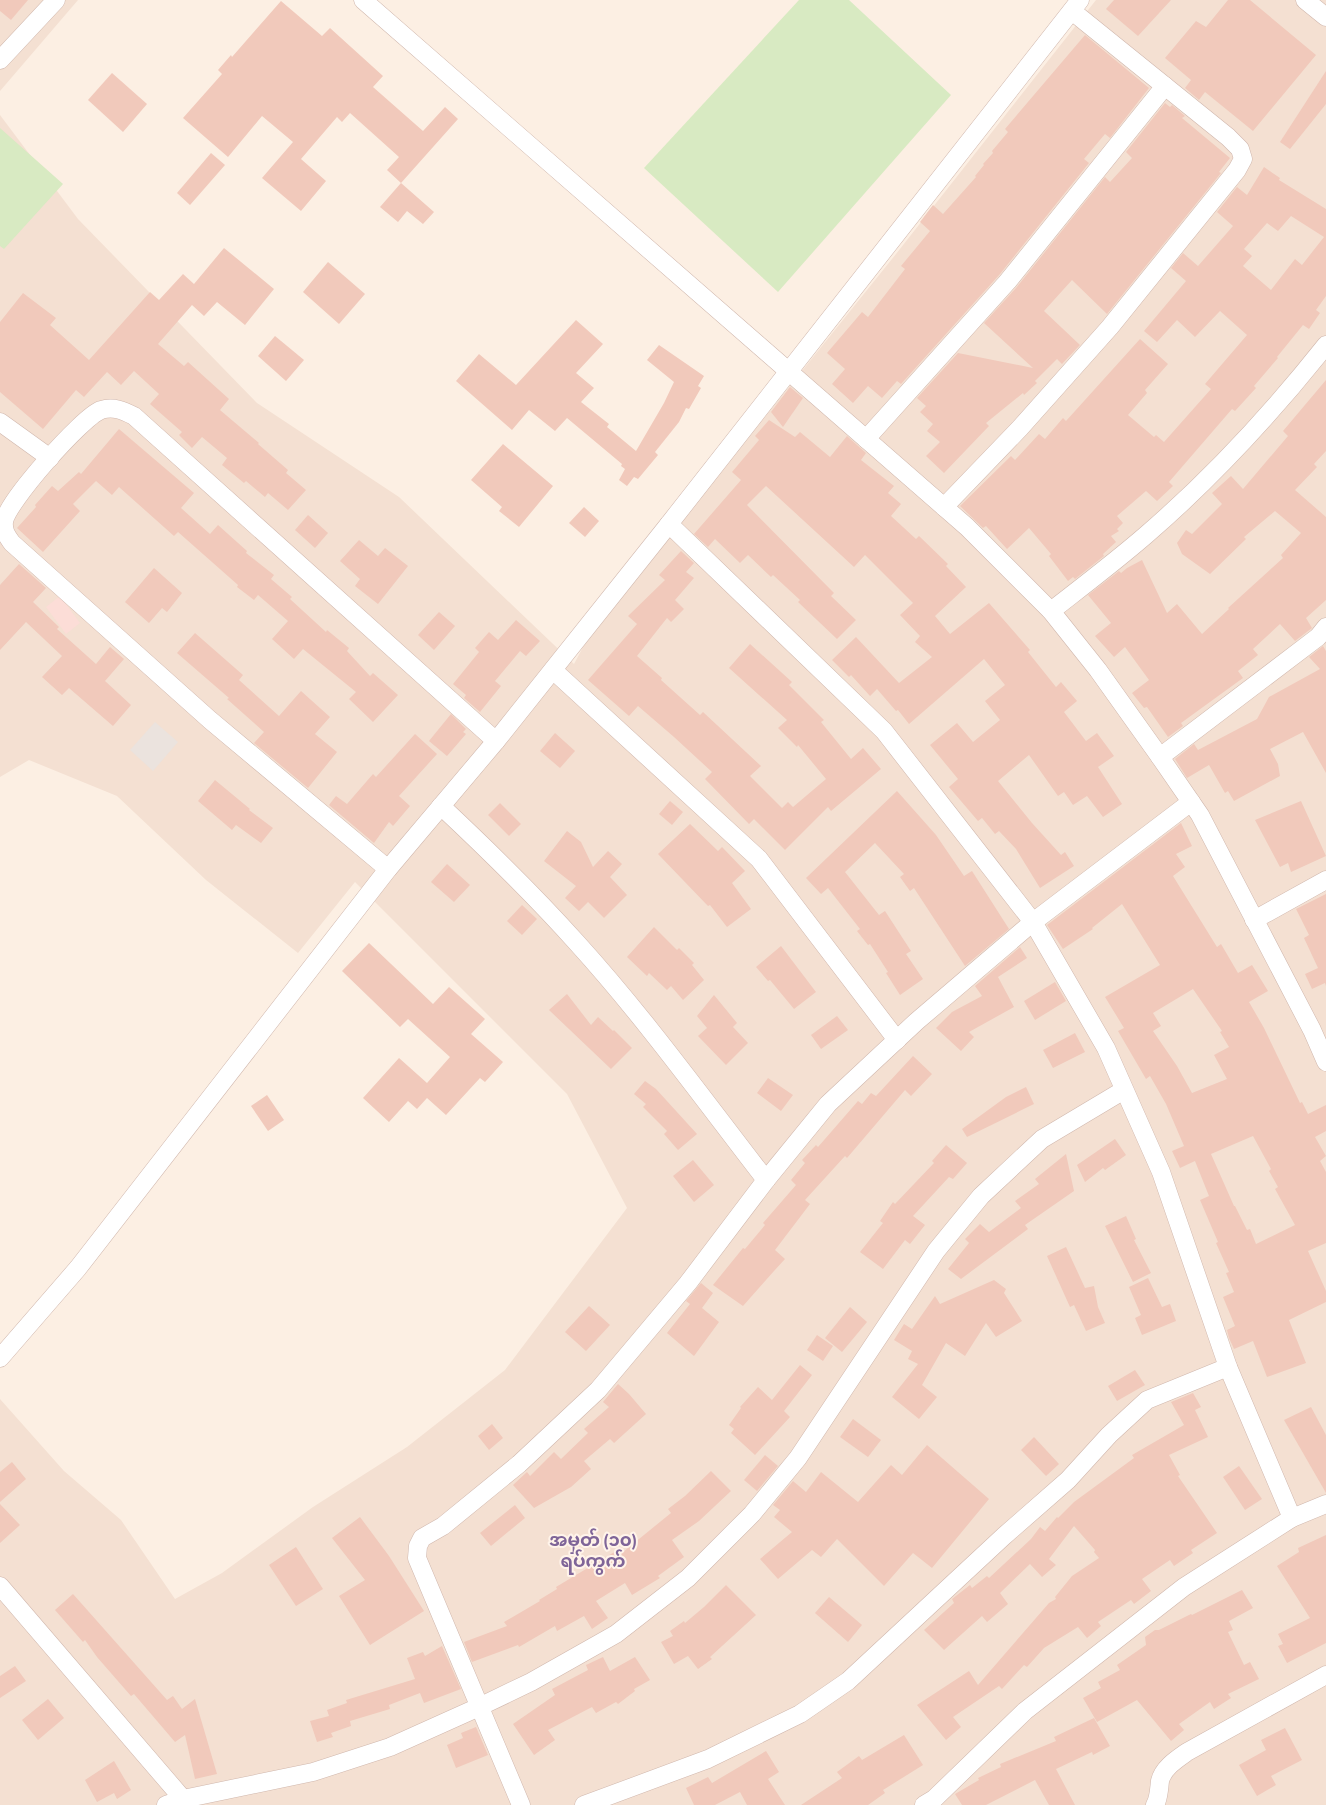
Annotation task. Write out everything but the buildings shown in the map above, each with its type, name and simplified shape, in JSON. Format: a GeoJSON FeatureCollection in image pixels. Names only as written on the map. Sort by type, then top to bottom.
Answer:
{"type":"FeatureCollection","features":[{"type":"Feature","properties":{"kind":"street"},"geometry":{"type":"LineString","coordinates":[[0,60],[56,0]]}},
{"type":"Feature","properties":{"kind":"street"},"geometry":{"type":"LineString","coordinates":[[363,0],[967,527],[1051,611],[1098,670],[1200,815],[1312,1030],[1326,1062]]}},
{"type":"Feature","properties":{"kind":"street"},"geometry":{"type":"LineString","coordinates":[[1305,0],[1326,17]]}},
{"type":"Feature","properties":{"kind":"street"},"geometry":{"type":"LineString","coordinates":[[0,1358],[78,1268],[388,869],[496,742],[1076,5],[1165,86],[1228,137],[1240,149],[1244,159],[1110,328],[1020,428],[944,507]]}},
{"type":"Feature","properties":{"kind":"street"},"geometry":{"type":"LineString","coordinates":[[866,439],[1008,281],[1165,86]]}},
{"type":"Feature","properties":{"kind":"street"},"geometry":{"type":"LineString","coordinates":[[1051,611],[1146,535],[1220,466],[1297,382],[1326,345]]}},
{"type":"Feature","properties":{"kind":"street"},"geometry":{"type":"LineString","coordinates":[[388,869],[202,713],[12,543],[4,531],[4,521],[8,509],[50,458],[84,421],[99,411],[108,408],[122,410],[134,416],[496,742]]}},
{"type":"Feature","properties":{"kind":"street"},"geometry":{"type":"LineString","coordinates":[[0,422],[50,458]]}},
{"type":"Feature","properties":{"kind":"street"},"geometry":{"type":"LineString","coordinates":[[669,524],[884,731],[1033,922],[1106,1048],[1160,1172],[1228,1368],[1292,1518]]}},
{"type":"Feature","properties":{"kind":"street"},"geometry":{"type":"LineString","coordinates":[[1160,757],[1318,637],[1326,628]]}},
{"type":"Feature","properties":{"kind":"street"},"geometry":{"type":"LineString","coordinates":[[553,670],[759,859],[897,1040]]}},
{"type":"Feature","properties":{"kind":"street"},"geometry":{"type":"LineString","coordinates":[[521,1805],[416,1558],[418,1546],[422,1538],[443,1526],[519,1464],[598,1390],[688,1283],[766,1180],[828,1104],[897,1040],[1033,922],[1190,802]]}},
{"type":"Feature","properties":{"kind":"street"},"geometry":{"type":"LineString","coordinates":[[441,806],[500,861],[578,944],[652,1032],[766,1180]]}},
{"type":"Feature","properties":{"kind":"street"},"geometry":{"type":"LineString","coordinates":[[1254,920],[1326,880]]}},
{"type":"Feature","properties":{"kind":"street"},"geometry":{"type":"LineString","coordinates":[[166,1805],[183,1799],[321,1769],[390,1747],[531,1682],[616,1634],[688,1578],[752,1514],[798,1458],[936,1251],[981,1196],[1042,1140],[1124,1090]]}},
{"type":"Feature","properties":{"kind":"street"},"geometry":{"type":"LineString","coordinates":[[584,1805],[708,1759],[808,1708],[848,1681],[1004,1536],[1068,1480],[1109,1435],[1147,1400],[1228,1368]]}},
{"type":"Feature","properties":{"kind":"street"},"geometry":{"type":"LineString","coordinates":[[932,1803],[1024,1711],[1184,1587],[1292,1518],[1326,1504]]}},
{"type":"Feature","properties":{"kind":"street"},"geometry":{"type":"LineString","coordinates":[[0,1586],[183,1799]]}},
{"type":"Feature","properties":{"kind":"street"},"geometry":{"type":"LineString","coordinates":[[1155,1805],[1159,1795],[1161,1779],[1166,1769],[1176,1760],[1187,1752],[1326,1675]]}},
{"type":"Feature","properties":{"kind":"shaded area"},"geometry":{"type":"Polygon","coordinates":[[[0,0],[78,0],[0,91],[0,0]]]}},
{"type":"Feature","properties":{"kind":"shaded area"},"geometry":{"type":"Polygon","coordinates":[[[1096,0],[1326,0],[1326,1805],[0,1805],[0,1399],[64,1471],[121,1520],[175,1599],[222,1573],[313,1507],[407,1447],[505,1370],[627,1208],[567,1094],[355,882],[298,953],[206,880],[117,796],[29,760],[0,777],[0,115],[78,219],[257,403],[399,497],[574,664],[590,634],[896,254],[1096,0]]]}},
{"type":"Feature","properties":{"kind":"shaded area"},"geometry":{"type":"Polygon","coordinates":[[[60,596],[80,623],[66,634],[46,607],[60,596]]]}},
{"type":"Feature","properties":{"kind":"shaded area"},"geometry":{"type":"Polygon","coordinates":[[[155,722],[178,742],[153,771],[130,750],[155,722]]]}},
{"type":"Feature","properties":{"kind":"green space"},"geometry":{"type":"Polygon","coordinates":[[[799,0],[849,0],[951,95],[778,292],[644,168],[799,0]]]}},
{"type":"Feature","properties":{"kind":"green space"},"geometry":{"type":"Polygon","coordinates":[[[0,128],[63,184],[4,249],[0,246],[0,128]]]}},
{"type":"Feature","properties":{"kind":"district","name":"အမှတ် (၁၀) ရပ်ကွက်"},"geometry":{"type":"Point","coordinates":[593,1550]}}]}
